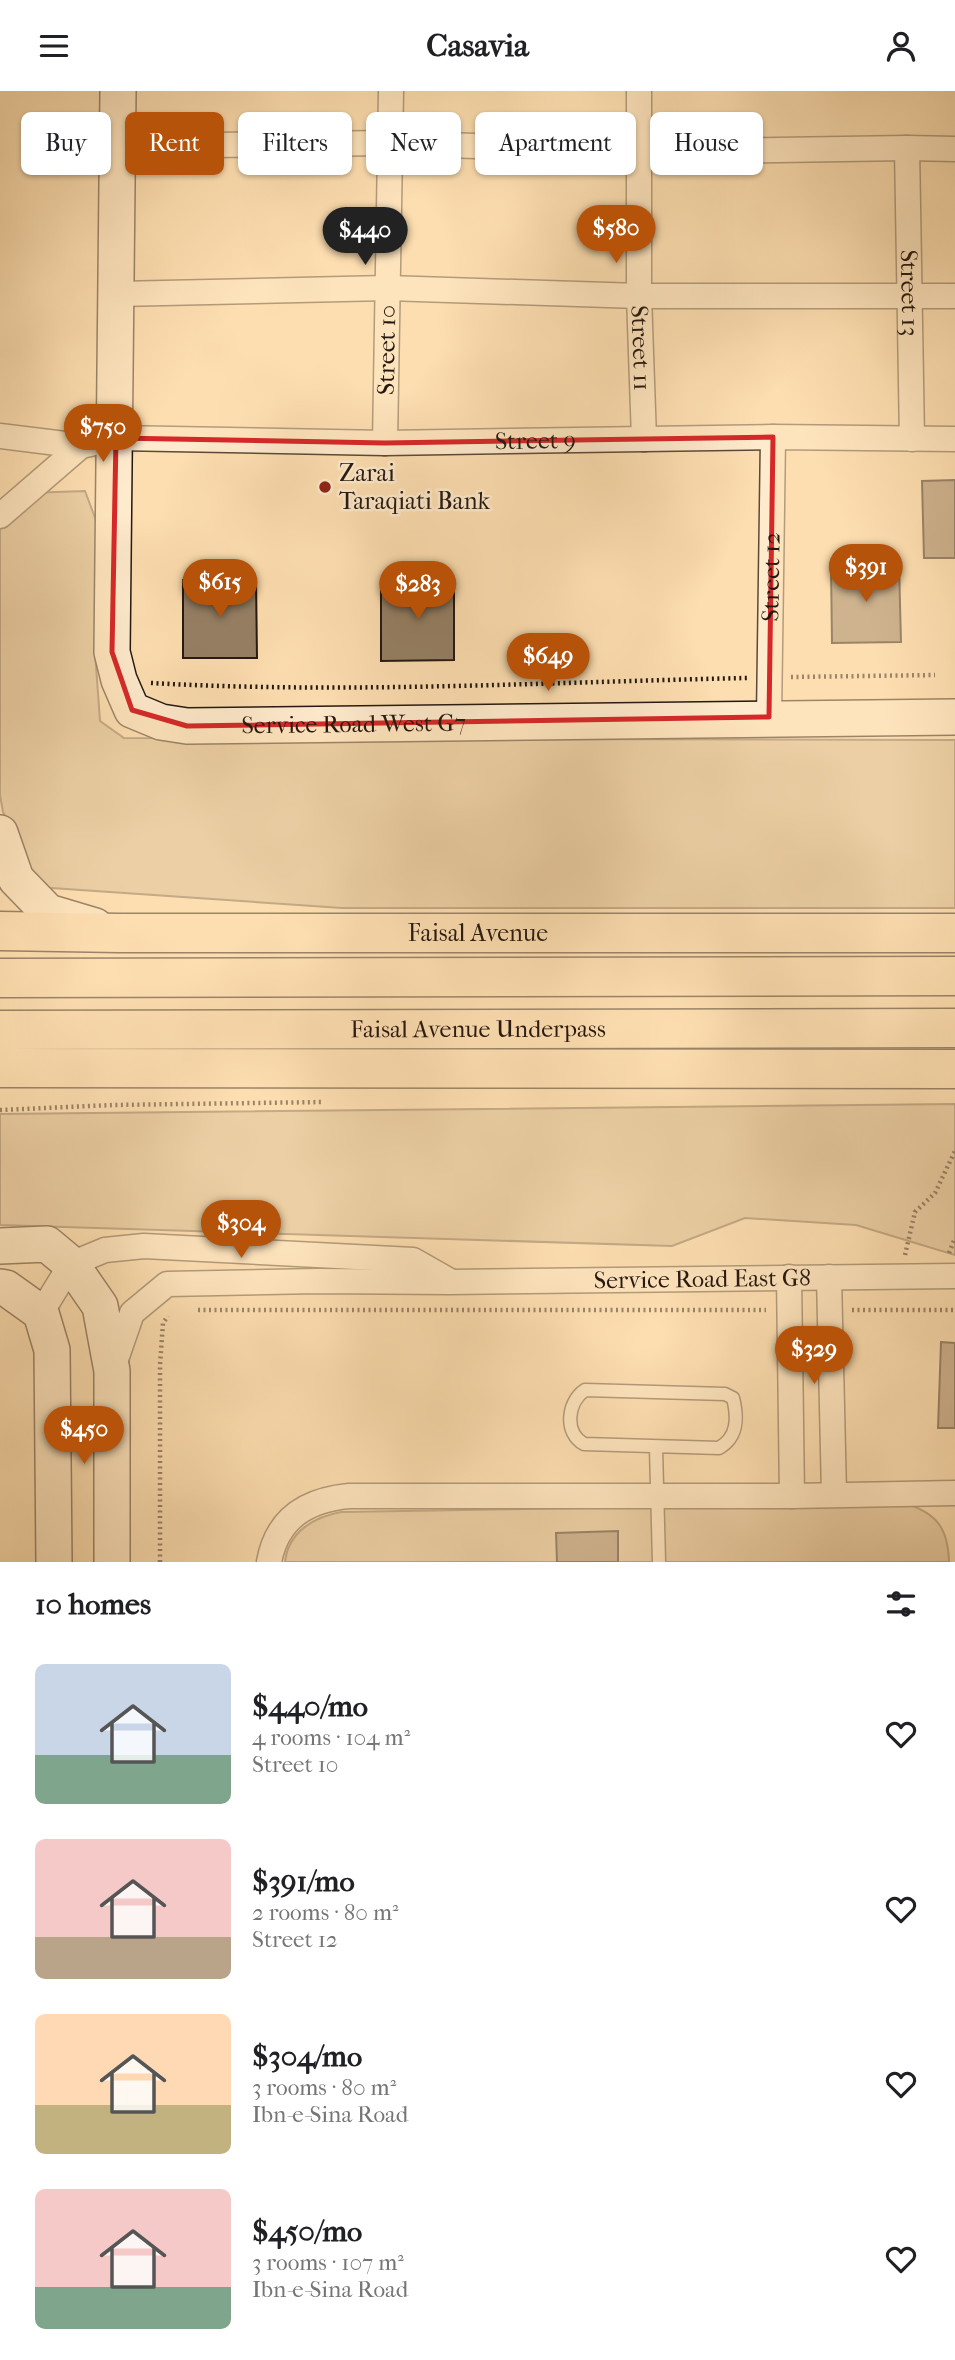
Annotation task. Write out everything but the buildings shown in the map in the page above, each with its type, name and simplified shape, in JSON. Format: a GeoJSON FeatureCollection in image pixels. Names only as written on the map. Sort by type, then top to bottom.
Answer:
{"type":"FeatureCollection","features":[{"type":"Feature","properties":{"kind":"main road","name":"Faisal Avenue"},"geometry":{"type":"LineString","coordinates":[[0,931],[955,933]]}},
{"type":"Feature","properties":{"kind":"main road"},"geometry":{"type":"LineString","coordinates":[[0,978],[955,976]]}},
{"type":"Feature","properties":{"kind":"main road","name":"Faisal Avenue Underpass"},"geometry":{"type":"LineString","coordinates":[[0,1030],[955,1028]]}},
{"type":"Feature","properties":{"kind":"main road"},"geometry":{"type":"LineString","coordinates":[[1,1069],[955,1069]]}},
{"type":"Feature","properties":{"kind":"street"},"geometry":{"type":"LineString","coordinates":[[118,91],[112,652],[119,680],[139,697]]}},
{"type":"Feature","properties":{"kind":"street","name":"Street 10"},"geometry":{"type":"LineString","coordinates":[[391,91],[391,112]]}},
{"type":"Feature","properties":{"kind":"street","name":"Street 11"},"geometry":{"type":"LineString","coordinates":[[639,91],[639,296],[644,439]]}},
{"type":"Feature","properties":{"kind":"street"},"geometry":{"type":"LineString","coordinates":[[119,146],[366,143]]}},
{"type":"Feature","properties":{"kind":"street"},"geometry":{"type":"LineString","coordinates":[[461,146],[639,152],[955,149]]}},
{"type":"Feature","properties":{"kind":"street","name":"Street 13"},"geometry":{"type":"LineString","coordinates":[[907,148],[912,439]]}},
{"type":"Feature","properties":{"kind":"street","name":"Street 10"},"geometry":{"type":"LineString","coordinates":[[385,443],[389,175]]}},
{"type":"Feature","properties":{"kind":"street"},"geometry":{"type":"LineString","coordinates":[[117,294],[387,288],[639,296],[955,296]]}},
{"type":"Feature","properties":{"kind":"street"},"geometry":{"type":"LineString","coordinates":[[0,436],[81,446],[116,438]]}},
{"type":"Feature","properties":{"kind":"street","name":"Street 9"},"geometry":{"type":"LineString","coordinates":[[116,438],[385,443],[773,437],[955,439]]}},
{"type":"Feature","properties":{"kind":"street","name":"Street 12"},"geometry":{"type":"LineString","coordinates":[[769,717],[773,437]]}},
{"type":"Feature","properties":{"kind":"street"},"geometry":{"type":"LineString","coordinates":[[0,516],[81,446]]}},
{"type":"Feature","properties":{"kind":"street","name":"Service Road West G7"},"geometry":{"type":"LineString","coordinates":[[139,697],[161,722],[187,726],[769,717],[955,717]]}},
{"type":"Feature","properties":{"kind":"street"},"geometry":{"type":"LineString","coordinates":[[0,834],[16,879],[48,912],[119,933]]}},
{"type":"Feature","properties":{"kind":"street"},"geometry":{"type":"LineString","coordinates":[[0,1246],[47,1244],[71,1264],[100,1306],[112,1371],[112,1562]]}},
{"type":"Feature","properties":{"kind":"street"},"geometry":{"type":"LineString","coordinates":[[41,1313],[71,1264],[105,1250],[144,1246],[413,1259],[450,1282]]}},
{"type":"Feature","properties":{"kind":"street"},"geometry":{"type":"LineString","coordinates":[[789,1276],[792,1496]]}},
{"type":"Feature","properties":{"kind":"street","name":"Service Road East G8"},"geometry":{"type":"LineString","coordinates":[[112,1371],[132,1313],[167,1284],[955,1276]]}},
{"type":"Feature","properties":{"kind":"street"},"geometry":{"type":"LineString","coordinates":[[829,1277],[834,1494]]}},
{"type":"Feature","properties":{"kind":"street"},"geometry":{"type":"LineString","coordinates":[[0,1287],[6,1288],[41,1313],[52,1350],[54,1562]]}},
{"type":"Feature","properties":{"kind":"street"},"geometry":{"type":"LineString","coordinates":[[270,1562],[275,1540],[287,1522],[305,1507],[327,1498],[955,1494]]}},
{"type":"Feature","properties":{"kind":"lane"},"geometry":{"type":"LineString","coordinates":[[585,1390],[725,1394],[733,1398],[734,1431],[729,1442],[719,1448],[656,1448],[584,1444],[575,1439],[570,1429],[572,1404],[577,1395],[585,1390]]}},
{"type":"Feature","properties":{"kind":"lane"},"geometry":{"type":"LineString","coordinates":[[656,1448],[659,1562]]}},
{"type":"Feature","properties":{"kind":"path"},"geometry":{"type":"LineString","coordinates":[[139,697],[224,687],[399,687],[935,675]]}},
{"type":"Feature","properties":{"kind":"path"},"geometry":{"type":"LineString","coordinates":[[905,1255],[915,1212],[935,1193],[955,1151]]}},
{"type":"Feature","properties":{"kind":"path"},"geometry":{"type":"LineString","coordinates":[[160,1562],[160,1364],[163,1324],[172,1310]]}},
{"type":"Feature","properties":{"kind":"path"},"geometry":{"type":"LineString","coordinates":[[197,1310],[790,1310]]}},
{"type":"Feature","properties":{"kind":"path"},"geometry":{"type":"LineString","coordinates":[[830,1310],[955,1310]]}},
{"type":"Feature","properties":{"kind":"highlighted area"},"geometry":{"type":"Polygon","coordinates":[[[773,437],[769,717],[187,726],[132,710],[112,652],[116,438],[385,443],[773,437]]]}},
{"type":"Feature","properties":{"kind":"shaded area"},"geometry":{"type":"Polygon","coordinates":[[[85,491],[97,523],[95,652],[100,721],[124,738],[955,740],[955,908],[342,908],[37,887],[3,812],[0,795],[0,516],[27,493],[85,491]]]}},
{"type":"Feature","properties":{"kind":"shaded area"},"geometry":{"type":"Polygon","coordinates":[[[955,1104],[955,1255],[856,1225],[745,1218],[672,1246],[0,1225],[0,1114],[955,1104]]]}},
{"type":"Feature","properties":{"kind":"shaded area"},"geometry":{"type":"Polygon","coordinates":[[[904,1503],[925,1512],[938,1523],[946,1540],[949,1562],[285,1562],[287,1551],[297,1534],[312,1522],[341,1512],[904,1503]]]}},
{"type":"Feature","properties":{"kind":"place","name":"Zarai Taraqiati Bank"},"geometry":{"type":"Point","coordinates":[325,487]}}]}
